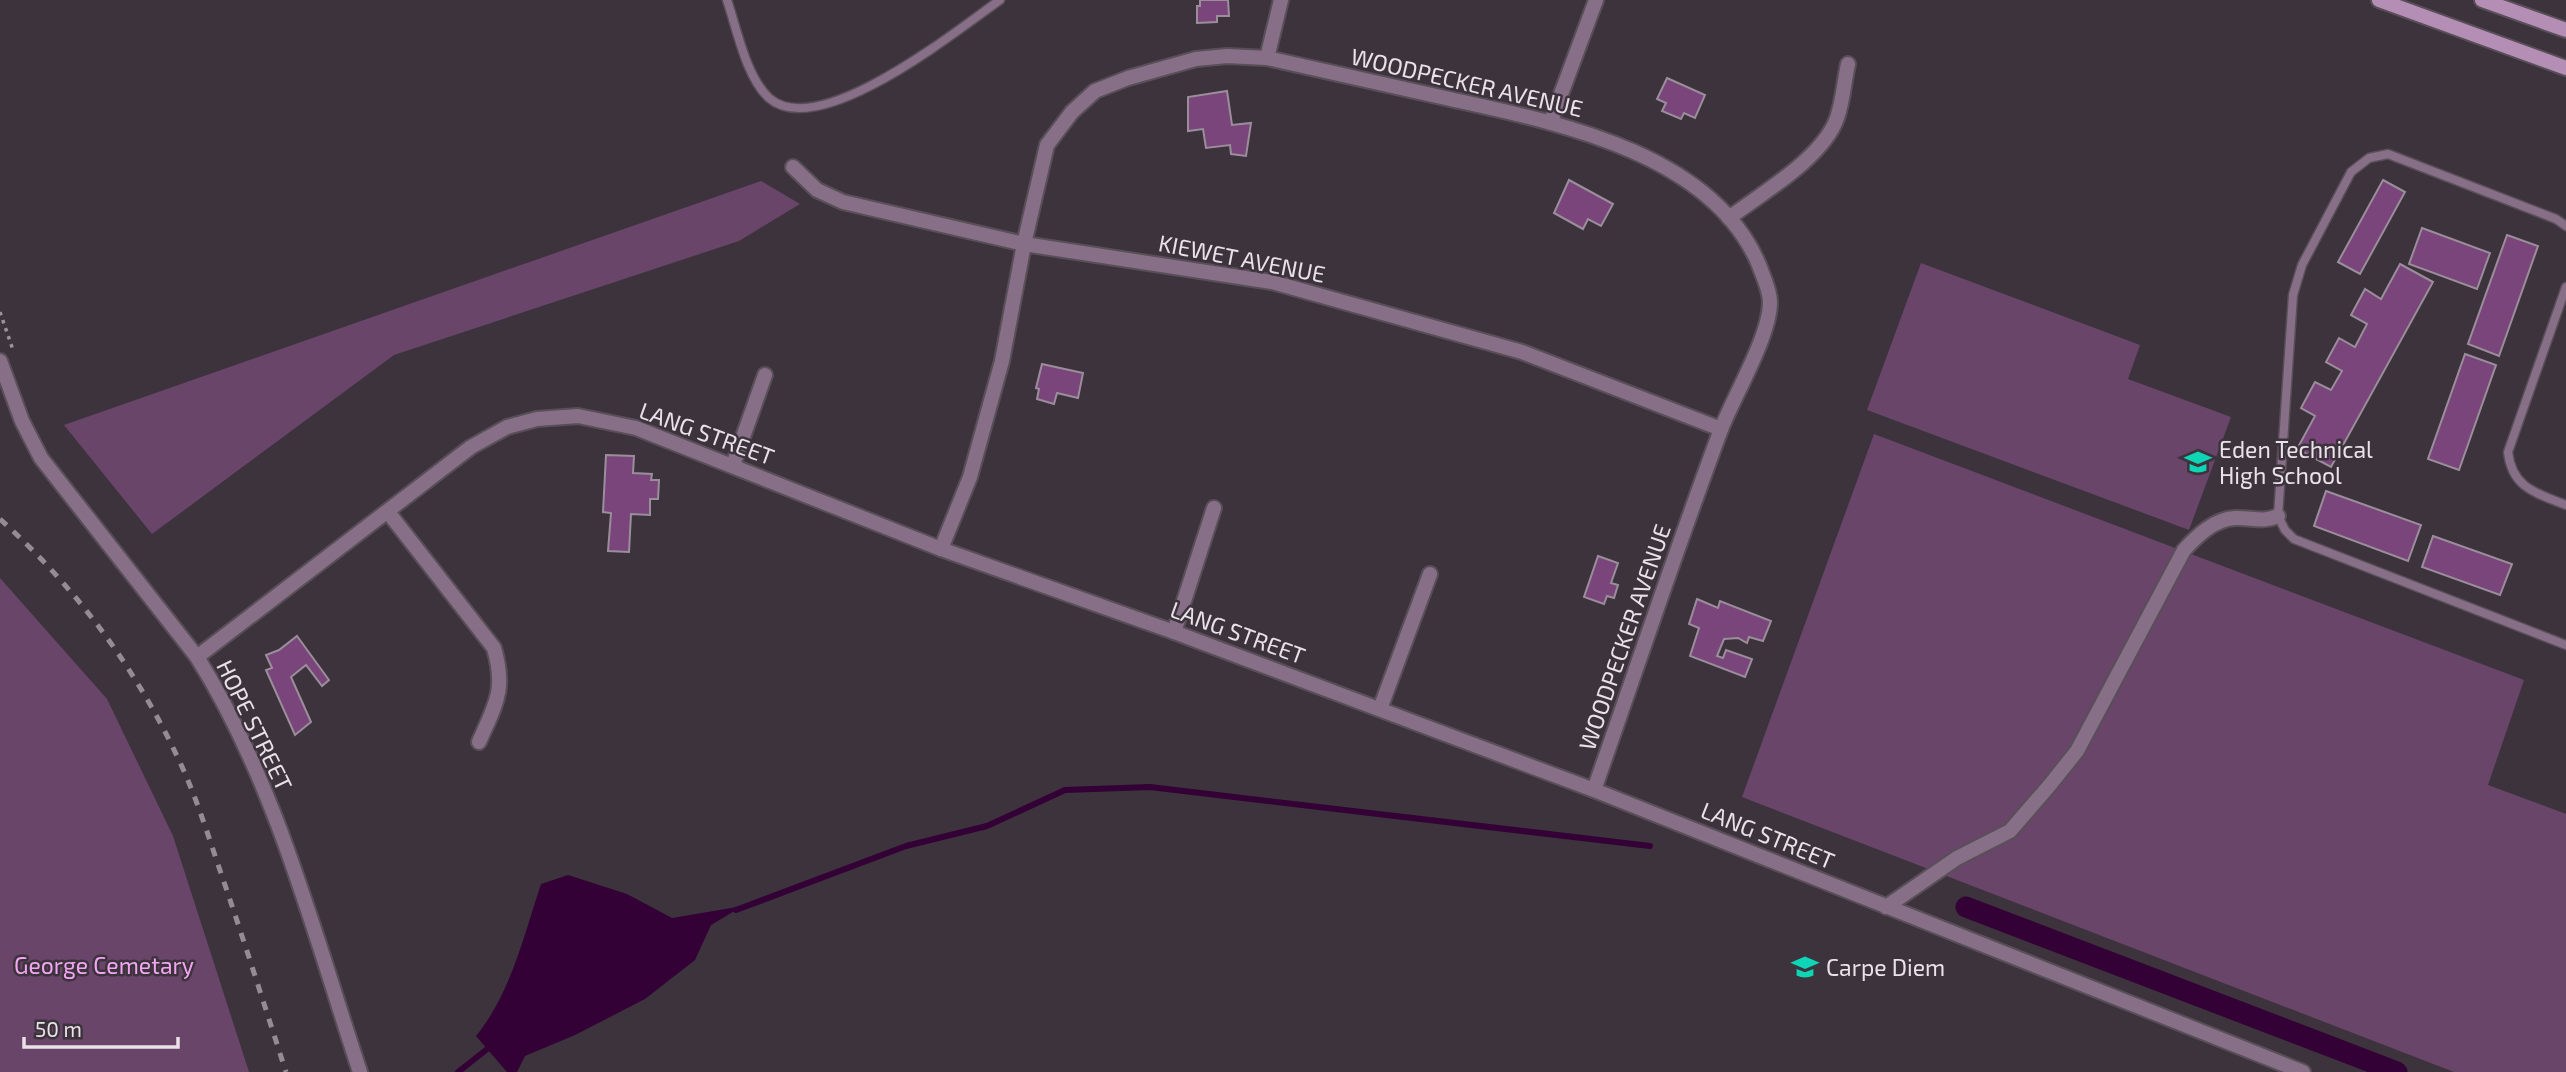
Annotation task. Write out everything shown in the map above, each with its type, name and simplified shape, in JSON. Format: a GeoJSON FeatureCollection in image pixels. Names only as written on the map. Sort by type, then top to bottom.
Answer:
{"type":"FeatureCollection","features":[{"type":"Feature","properties":{"kind":"main road"},"geometry":{"type":"LineString","coordinates":[[2379,0],[2566,68]]}},
{"type":"Feature","properties":{"kind":"main road"},"geometry":{"type":"LineString","coordinates":[[2482,0],[2566,30]]}},
{"type":"Feature","properties":{"kind":"street"},"geometry":{"type":"LineString","coordinates":[[1266,58],[1281,0]]}},
{"type":"Feature","properties":{"kind":"street"},"geometry":{"type":"LineString","coordinates":[[1551,121],[1596,0]]}},
{"type":"Feature","properties":{"kind":"street","name":"WOODPECKER AVENUE"},"geometry":{"type":"LineString","coordinates":[[941,549],[970,477],[999,373],[1024,244],[1047,145],[1072,112],[1095,91],[1166,66],[1196,60],[1227,55],[1266,58],[1551,121],[1618,145],[1668,168],[1696,188],[1729,218],[1749,241],[1764,277],[1770,301],[1765,328],[1721,429],[1594,790]]}},
{"type":"Feature","properties":{"kind":"street"},"geometry":{"type":"LineString","coordinates":[[1729,218],[1795,169],[1826,136],[1836,119],[1848,64]]}},
{"type":"Feature","properties":{"kind":"street","name":"KIEWET AVENUE"},"geometry":{"type":"LineString","coordinates":[[793,167],[817,190],[844,202],[1024,244],[1272,282],[1521,352],[1721,429]]}},
{"type":"Feature","properties":{"kind":"street","name":"HOPE STREET"},"geometry":{"type":"LineString","coordinates":[[0,361],[22,421],[41,458],[197,657],[222,699],[283,839],[360,1072]]}},
{"type":"Feature","properties":{"kind":"street"},"geometry":{"type":"LineString","coordinates":[[733,465],[765,376]]}},
{"type":"Feature","properties":{"kind":"street","name":"LANG STREET"},"geometry":{"type":"LineString","coordinates":[[197,657],[471,447],[507,427],[537,419],[578,416],[636,428],[941,549],[1174,632],[1594,790],[2303,1072]]}},
{"type":"Feature","properties":{"kind":"street"},"geometry":{"type":"LineString","coordinates":[[1174,632],[1214,508]]}},
{"type":"Feature","properties":{"kind":"street"},"geometry":{"type":"LineString","coordinates":[[388,512],[494,648],[501,673],[499,697],[480,742]]}},
{"type":"Feature","properties":{"kind":"street"},"geometry":{"type":"LineString","coordinates":[[1886,907],[1957,858],[2010,831],[2049,786],[2077,751],[2185,550],[2196,538],[2222,520],[2236,518],[2268,521],[2278,516]]}},
{"type":"Feature","properties":{"kind":"street"},"geometry":{"type":"LineString","coordinates":[[1380,709],[1430,574]]}},
{"type":"Feature","properties":{"kind":"lane"},"geometry":{"type":"LineString","coordinates":[[727,0],[752,74],[767,96],[779,105],[798,109],[828,104],[888,77],[1000,0]]}},
{"type":"Feature","properties":{"kind":"lane"},"geometry":{"type":"LineString","coordinates":[[2566,226],[2556,219],[2388,154],[2368,158],[2351,172],[2302,265],[2293,295],[2278,516],[2285,530],[2294,539],[2566,645]]}},
{"type":"Feature","properties":{"kind":"lane"},"geometry":{"type":"LineString","coordinates":[[2566,288],[2508,452],[2512,472],[2525,487],[2566,505]]}},
{"type":"Feature","properties":{"kind":"path"},"geometry":{"type":"LineString","coordinates":[[0,312],[13,351]]}},
{"type":"Feature","properties":{"kind":"green space"},"geometry":{"type":"Polygon","coordinates":[[[761,181],[800,204],[739,241],[394,355],[152,534],[64,425],[761,181]]]}},
{"type":"Feature","properties":{"kind":"green space"},"geometry":{"type":"Polygon","coordinates":[[[1921,263],[2140,345],[2128,379],[2231,417],[2189,530],[1867,410],[1921,263]]]}},
{"type":"Feature","properties":{"kind":"green space"},"geometry":{"type":"Polygon","coordinates":[[[1874,434],[2524,680],[2488,785],[2566,814],[2566,1072],[2454,1072],[1742,797],[1874,434]]]}},
{"type":"Feature","properties":{"kind":"green space","name":"George Cemetary"},"geometry":{"type":"Polygon","coordinates":[[[0,578],[107,699],[173,836],[249,1072],[0,1072],[0,578]]]}},
{"type":"Feature","properties":{"kind":"shaded area"},"geometry":{"type":"Polygon","coordinates":[[[568,875],[627,894],[672,918],[743,906],[711,925],[695,960],[645,999],[575,1035],[525,1056],[517,1072],[507,1072],[476,1036],[499,1001],[541,884],[568,875]]]}},
{"type":"Feature","properties":{"kind":"building"},"geometry":{"type":"Polygon","coordinates":[[[1200,0],[1228,0],[1229,16],[1217,16],[1217,22],[1197,23],[1197,6],[1200,6],[1200,0]]]}},
{"type":"Feature","properties":{"kind":"building"},"geometry":{"type":"Polygon","coordinates":[[[1667,78],[1705,95],[1695,118],[1684,113],[1681,119],[1662,111],[1666,103],[1657,99],[1667,78]]]}},
{"type":"Feature","properties":{"kind":"building"},"geometry":{"type":"Polygon","coordinates":[[[1227,91],[1232,125],[1251,123],[1246,156],[1231,154],[1230,145],[1206,148],[1203,129],[1188,131],[1188,97],[1227,91]]]}},
{"type":"Feature","properties":{"kind":"building"},"geometry":{"type":"Polygon","coordinates":[[[1569,180],[1613,204],[1601,226],[1588,219],[1583,229],[1554,213],[1569,180]]]}},
{"type":"Feature","properties":{"kind":"building"},"geometry":{"type":"Polygon","coordinates":[[[2383,180],[2405,192],[2360,274],[2338,262],[2383,180]]]}},
{"type":"Feature","properties":{"kind":"building"},"geometry":{"type":"Polygon","coordinates":[[[2422,228],[2490,253],[2477,289],[2409,264],[2422,228]]]}},
{"type":"Feature","properties":{"kind":"building"},"geometry":{"type":"Polygon","coordinates":[[[2507,235],[2538,246],[2499,356],[2468,344],[2507,235]]]}},
{"type":"Feature","properties":{"kind":"building"},"geometry":{"type":"Polygon","coordinates":[[[2400,264],[2433,282],[2331,467],[2297,449],[2315,416],[2301,408],[2315,382],[2331,390],[2342,371],[2326,362],[2339,338],[2355,347],[2367,324],[2351,315],[2365,289],[2381,299],[2400,264]]]}},
{"type":"Feature","properties":{"kind":"building"},"geometry":{"type":"Polygon","coordinates":[[[2465,354],[2496,365],[2459,470],[2428,459],[2465,354]]]}},
{"type":"Feature","properties":{"kind":"building"},"geometry":{"type":"Polygon","coordinates":[[[1042,364],[1083,373],[1078,398],[1057,393],[1054,404],[1037,399],[1039,389],[1036,388],[1042,364]]]}},
{"type":"Feature","properties":{"kind":"building"},"geometry":{"type":"Polygon","coordinates":[[[606,455],[634,456],[633,473],[652,474],[651,480],[659,480],[658,499],[650,499],[650,515],[631,514],[629,552],[608,551],[611,513],[603,512],[606,455]]]}},
{"type":"Feature","properties":{"kind":"building"},"geometry":{"type":"Polygon","coordinates":[[[2326,491],[2421,525],[2408,561],[2314,526],[2326,491]]]}},
{"type":"Feature","properties":{"kind":"building"},"geometry":{"type":"Polygon","coordinates":[[[2433,536],[2512,564],[2500,595],[2422,567],[2433,536]]]}},
{"type":"Feature","properties":{"kind":"building"},"geometry":{"type":"Polygon","coordinates":[[[1598,556],[1618,563],[1611,583],[1618,585],[1614,598],[1607,596],[1604,604],[1584,597],[1598,556]]]}},
{"type":"Feature","properties":{"kind":"building"},"geometry":{"type":"Polygon","coordinates":[[[1697,599],[1718,608],[1720,601],[1771,621],[1763,641],[1749,637],[1747,643],[1738,638],[1724,639],[1717,656],[1723,658],[1726,650],[1752,659],[1745,677],[1690,656],[1699,628],[1689,624],[1697,599]]]}},
{"type":"Feature","properties":{"kind":"building"},"geometry":{"type":"Polygon","coordinates":[[[297,636],[329,680],[322,686],[306,665],[291,677],[311,722],[295,735],[266,670],[272,668],[266,655],[279,650],[297,636]]]}},
{"type":"Feature","properties":{"kind":"waterway"},"geometry":{"type":"LineString","coordinates":[[736,910],[906,846],[987,826],[1065,790],[1150,787],[1650,846]]}},
{"type":"Feature","properties":{"kind":"waterway"},"geometry":{"type":"LineString","coordinates":[[1966,907],[2397,1072]]}},
{"type":"Feature","properties":{"kind":"waterway"},"geometry":{"type":"LineString","coordinates":[[458,1072],[491,1046]]}},
{"type":"Feature","properties":{"kind":"railway"},"geometry":{"type":"LineString","coordinates":[[0,519],[53,572],[100,628],[160,722],[197,803],[286,1072]]}},
{"type":"Feature","properties":{"kind":"place","name":"Eden Technical High School"},"geometry":{"type":"Point","coordinates":[2198,462]}},
{"type":"Feature","properties":{"kind":"place","name":"Carpe Diem"},"geometry":{"type":"Point","coordinates":[1805,967]}}]}
